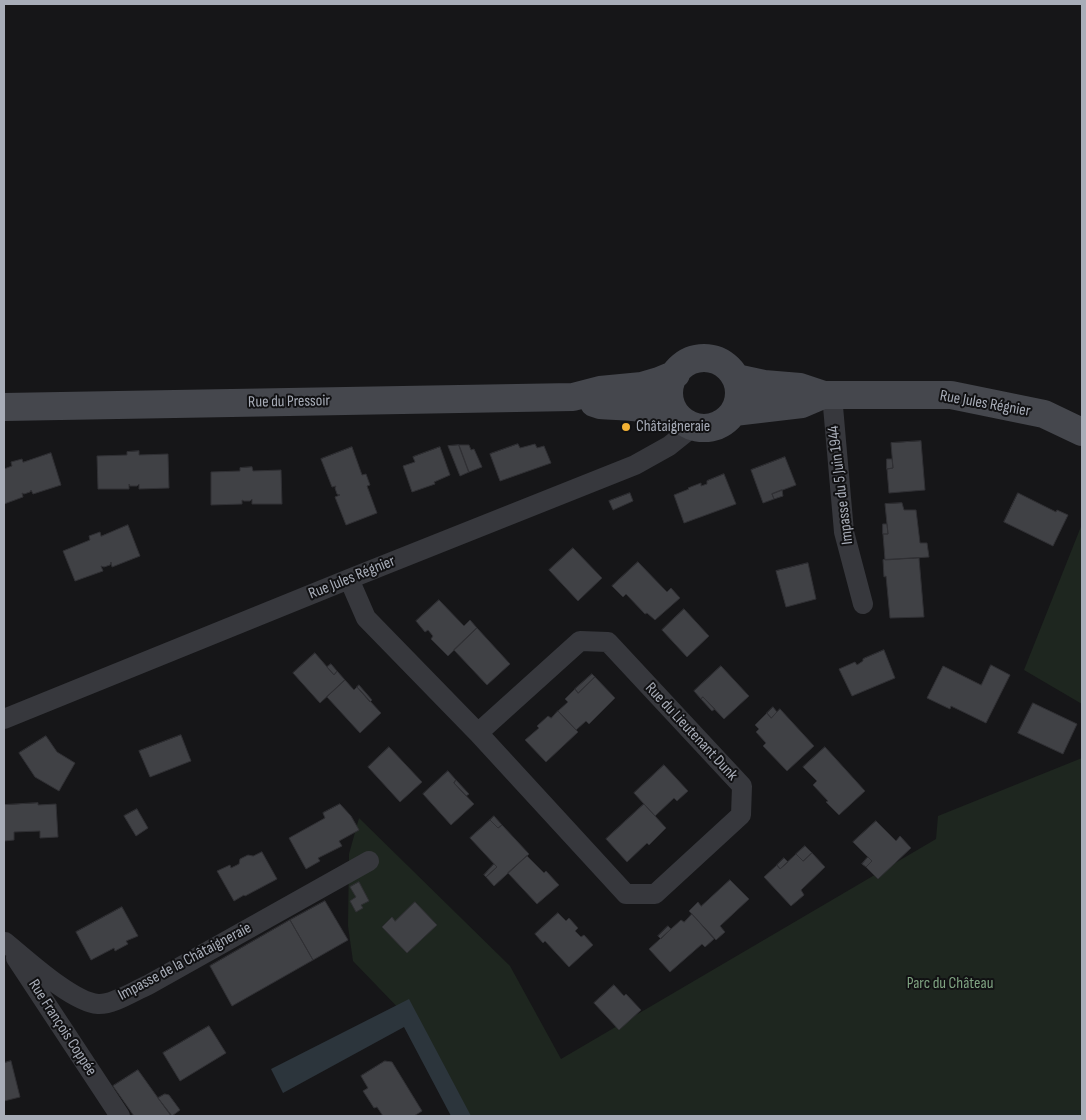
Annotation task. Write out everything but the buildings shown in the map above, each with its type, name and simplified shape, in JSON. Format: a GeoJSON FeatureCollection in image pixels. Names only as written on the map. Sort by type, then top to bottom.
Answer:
{"type":"FeatureCollection","features":[{"type":"Feature","properties":{"kind":"street"},"geometry":{"type":"LineString","coordinates":[[703,358],[713,360],[723,364],[736,378],[739,390],[734,412],[717,426],[705,428],[685,420],[671,405],[671,384],[683,366],[692,361],[703,358]]}},
{"type":"Feature","properties":{"kind":"street","name":"Rue du Pressoir"},"geometry":{"type":"LineString","coordinates":[[4,406],[573,397],[600,390],[642,386],[676,374]]}},
{"type":"Feature","properties":{"kind":"street"},"geometry":{"type":"LineString","coordinates":[[736,378],[764,384],[800,387],[828,395]]}},
{"type":"Feature","properties":{"kind":"street"},"geometry":{"type":"LineString","coordinates":[[734,412],[802,404],[828,395]]}},
{"type":"Feature","properties":{"kind":"street","name":"Rue Jules Régnier"},"geometry":{"type":"LineString","coordinates":[[828,395],[951,395],[1044,414],[1082,432]]}},
{"type":"Feature","properties":{"kind":"street","name":"Impasse du 5 Juin 1944"},"geometry":{"type":"LineString","coordinates":[[828,395],[844,532],[863,604]]}},
{"type":"Feature","properties":{"kind":"street","name":"Rue du Pressoir"},"geometry":{"type":"LineString","coordinates":[[573,397],[600,405],[662,410],[685,420]]}},
{"type":"Feature","properties":{"kind":"street","name":"Rue Jules Régnier"},"geometry":{"type":"LineString","coordinates":[[4,719],[635,465],[669,446],[685,420]]}},
{"type":"Feature","properties":{"kind":"street","name":"Rue du Lieutenant Dunk"},"geometry":{"type":"LineString","coordinates":[[349,579],[366,618],[478,733],[626,894],[655,894],[741,815],[742,786],[608,642],[580,641],[478,733]]}},
{"type":"Feature","properties":{"kind":"street","name":"Impasse de la Châtaigneraie"},"geometry":{"type":"LineString","coordinates":[[5,941],[64,990],[84,1000],[98,1004],[113,1001],[148,985],[370,861]]}},
{"type":"Feature","properties":{"kind":"street","name":"Rue François Coppée"},"geometry":{"type":"LineString","coordinates":[[5,941],[119,1116]]}},
{"type":"Feature","properties":{"kind":"green space"},"geometry":{"type":"Polygon","coordinates":[[[1082,524],[1082,704],[1024,670],[1082,524]]]}},
{"type":"Feature","properties":{"kind":"green space","name":"Parc du Château"},"geometry":{"type":"Polygon","coordinates":[[[1082,758],[1082,1116],[462,1116],[406,1016],[353,961],[348,926],[349,854],[359,818],[510,966],[561,1059],[936,839],[938,816],[1082,758]]]}},
{"type":"Feature","properties":{"kind":"shaded area"},"geometry":{"type":"Polygon","coordinates":[[[409,999],[471,1116],[451,1116],[404,1027],[283,1093],[271,1069],[409,999]]]}},
{"type":"Feature","properties":{"kind":"place","name":"Châtaigneraie"},"geometry":{"type":"Point","coordinates":[626,427]}}]}
